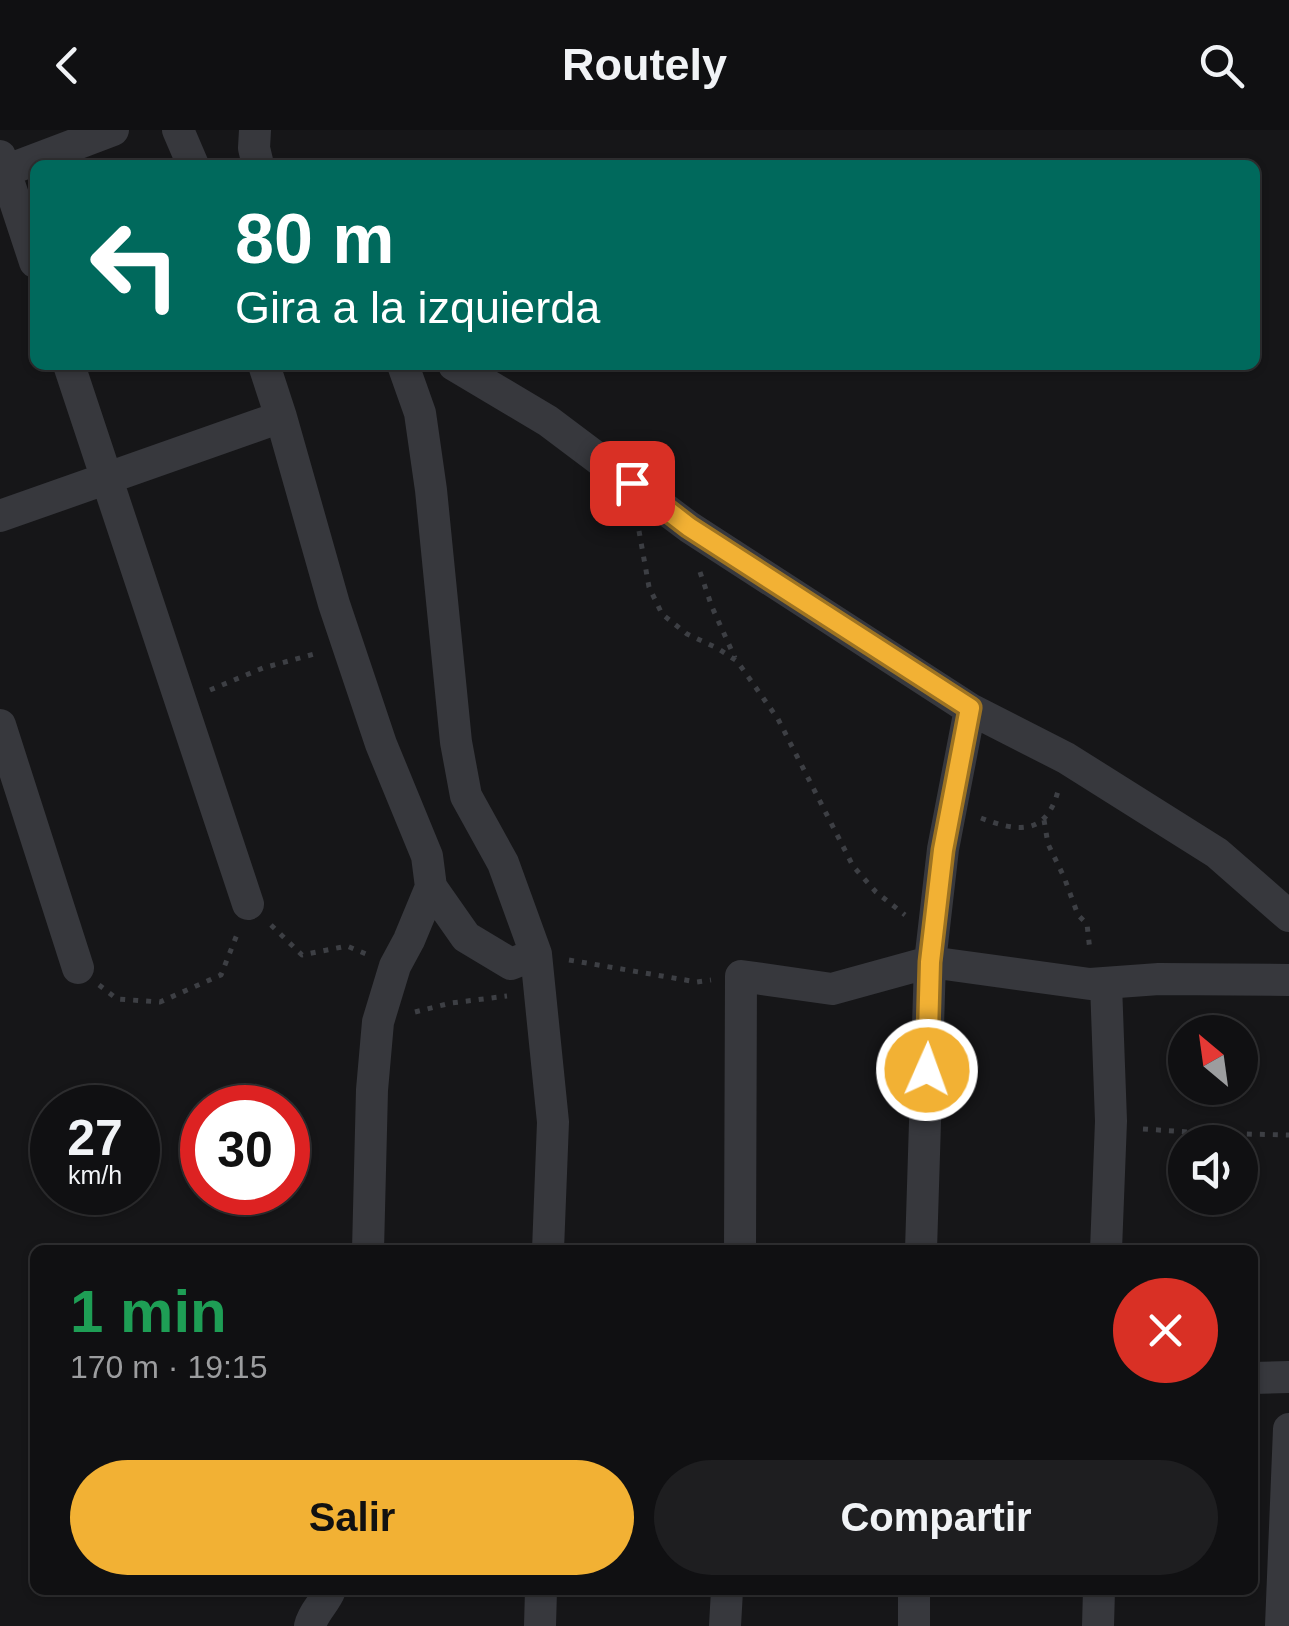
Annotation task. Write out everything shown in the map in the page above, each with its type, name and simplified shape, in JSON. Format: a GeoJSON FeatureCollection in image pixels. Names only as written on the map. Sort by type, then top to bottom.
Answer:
{"type":"FeatureCollection","features":[{"type":"Feature","properties":{"kind":"street"},"geometry":{"type":"LineString","coordinates":[[30,247],[2,164],[114,130]]}},
{"type":"Feature","properties":{"kind":"street"},"geometry":{"type":"LineString","coordinates":[[178,130],[191,160]]}},
{"type":"Feature","properties":{"kind":"street"},"geometry":{"type":"LineString","coordinates":[[71,370],[248,904]]}},
{"type":"Feature","properties":{"kind":"street"},"geometry":{"type":"LineString","coordinates":[[266,370],[334,604],[381,744],[427,856],[431,888],[466,937],[511,964],[536,954]]}},
{"type":"Feature","properties":{"kind":"street"},"geometry":{"type":"LineString","coordinates":[[405,370],[420,413],[456,742],[466,796],[503,863],[536,954],[553,1122],[548,1245]]}},
{"type":"Feature","properties":{"kind":"street"},"geometry":{"type":"LineString","coordinates":[[462,370],[548,421],[689,527],[970,708],[1066,758],[1217,853],[1289,916]]}},
{"type":"Feature","properties":{"kind":"street"},"geometry":{"type":"LineString","coordinates":[[0,516],[282,417]]}},
{"type":"Feature","properties":{"kind":"street"},"geometry":{"type":"LineString","coordinates":[[921,1245],[932,951],[950,805],[970,708]]}},
{"type":"Feature","properties":{"kind":"street"},"geometry":{"type":"LineString","coordinates":[[0,725],[78,968]]}},
{"type":"Feature","properties":{"kind":"street"},"geometry":{"type":"LineString","coordinates":[[368,1245],[378,1022],[395,966],[431,888]]}},
{"type":"Feature","properties":{"kind":"street"},"geometry":{"type":"LineString","coordinates":[[740,1245],[740,976],[832,990],[932,951],[1098,984],[1159,979],[1289,980]]}},
{"type":"Feature","properties":{"kind":"street"},"geometry":{"type":"LineString","coordinates":[[1098,984],[1111,1121],[1106,1245]]}},
{"type":"Feature","properties":{"kind":"street"},"geometry":{"type":"LineString","coordinates":[[1258,1378],[1289,1378]]}},
{"type":"Feature","properties":{"kind":"street"},"geometry":{"type":"LineString","coordinates":[[1281,1626],[1289,1429]]}},
{"type":"Feature","properties":{"kind":"street"},"geometry":{"type":"LineString","coordinates":[[310,1626],[312,1616],[328,1595]]}},
{"type":"Feature","properties":{"kind":"street"},"geometry":{"type":"LineString","coordinates":[[540,1626],[541,1595]]}},
{"type":"Feature","properties":{"kind":"street"},"geometry":{"type":"LineString","coordinates":[[725,1626],[727,1595]]}},
{"type":"Feature","properties":{"kind":"street"},"geometry":{"type":"LineString","coordinates":[[914,1595],[914,1626]]}},
{"type":"Feature","properties":{"kind":"street"},"geometry":{"type":"LineString","coordinates":[[1098,1626],[1099,1595]]}},
{"type":"Feature","properties":{"kind":"path"},"geometry":{"type":"LineString","coordinates":[[632,483],[648,588],[662,614],[687,634],[737,661]]}},
{"type":"Feature","properties":{"kind":"path"},"geometry":{"type":"LineString","coordinates":[[689,527],[704,587],[737,661],[778,719],[853,866],[932,951]]}},
{"type":"Feature","properties":{"kind":"path"},"geometry":{"type":"LineString","coordinates":[[180,703],[264,668],[350,644]]}},
{"type":"Feature","properties":{"kind":"path"},"geometry":{"type":"LineString","coordinates":[[950,805],[1019,829],[1038,824],[1054,806],[1066,758]]}},
{"type":"Feature","properties":{"kind":"path"},"geometry":{"type":"LineString","coordinates":[[1044,820],[1048,844],[1078,915],[1087,924],[1098,984]]}},
{"type":"Feature","properties":{"kind":"path"},"geometry":{"type":"LineString","coordinates":[[78,968],[117,999],[160,1002],[221,976],[248,904],[302,954],[347,946],[395,966]]}},
{"type":"Feature","properties":{"kind":"path"},"geometry":{"type":"LineString","coordinates":[[536,954],[698,982],[740,976]]}},
{"type":"Feature","properties":{"kind":"path"},"geometry":{"type":"LineString","coordinates":[[378,1022],[450,1003],[540,992]]}},
{"type":"Feature","properties":{"kind":"path"},"geometry":{"type":"LineString","coordinates":[[1111,1121],[1138,1129],[1289,1134]]}},
{"type":"Feature","properties":{"kind":"route"},"geometry":{"type":"LineString","coordinates":[[632,483],[689,527],[970,708],[943,850],[930,962],[927,1070]]}}]}
